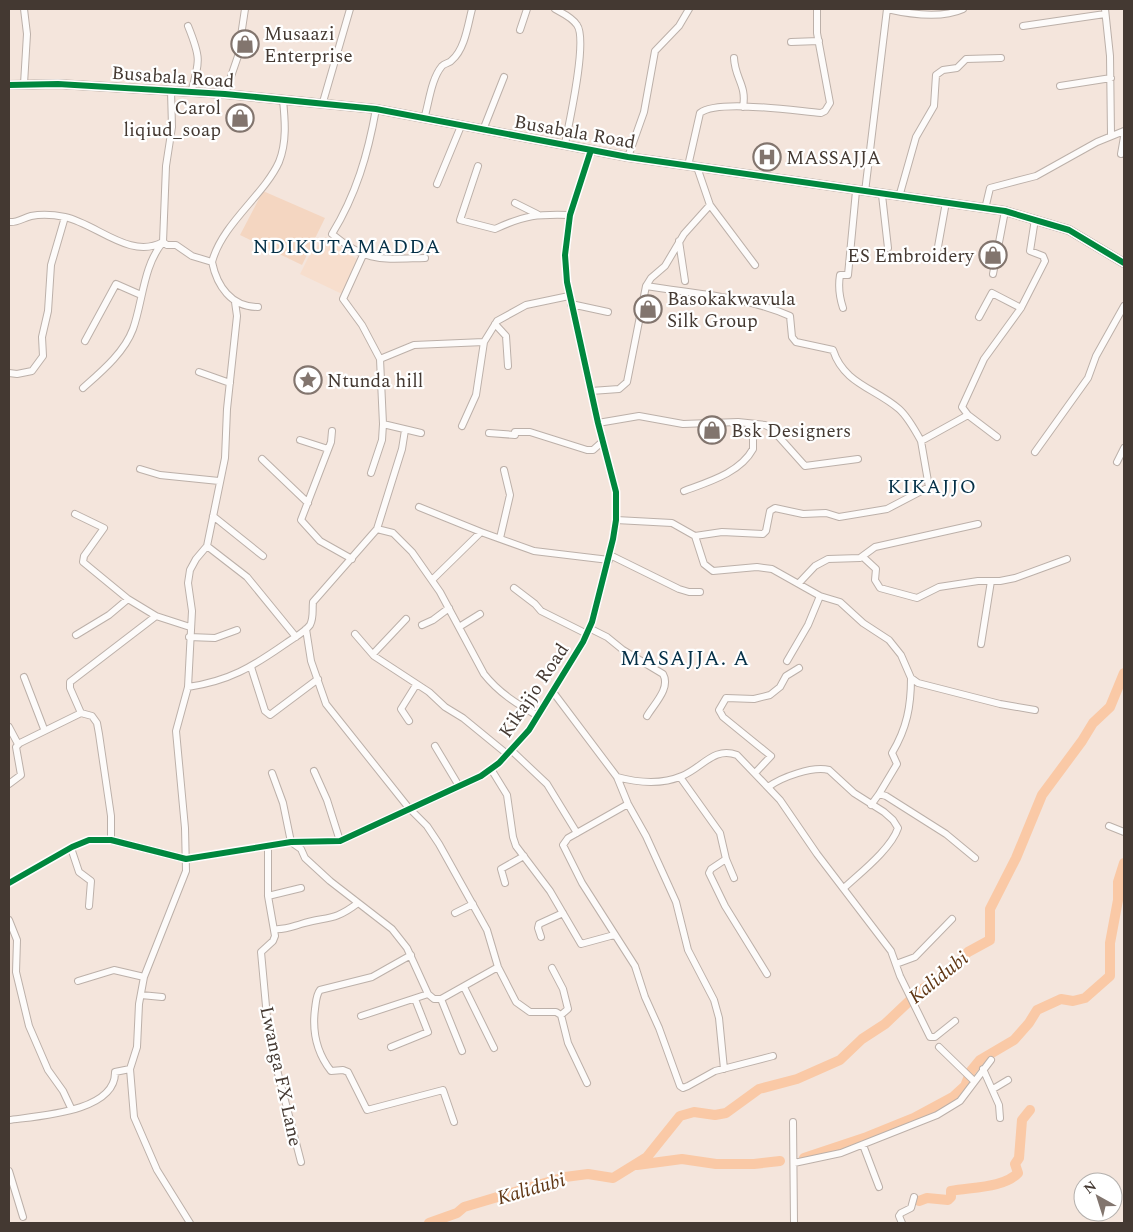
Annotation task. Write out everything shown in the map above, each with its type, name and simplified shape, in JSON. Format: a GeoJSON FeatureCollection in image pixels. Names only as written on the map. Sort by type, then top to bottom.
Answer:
{"type":"FeatureCollection","features":[{"type":"Feature","properties":{"kind":"street"},"geometry":{"type":"LineString","coordinates":[[24,9],[27,47],[24,84]]}},
{"type":"Feature","properties":{"kind":"street"},"geometry":{"type":"LineString","coordinates":[[225,94],[238,56],[244,9]]}},
{"type":"Feature","properties":{"kind":"street"},"geometry":{"type":"LineString","coordinates":[[323,102],[350,9]]}},
{"type":"Feature","properties":{"kind":"street"},"geometry":{"type":"LineString","coordinates":[[424,119],[436,79],[442,66],[452,61],[457,52],[465,36],[472,9]]}},
{"type":"Feature","properties":{"kind":"street"},"geometry":{"type":"LineString","coordinates":[[520,30],[527,9]]}},
{"type":"Feature","properties":{"kind":"street"},"geometry":{"type":"LineString","coordinates":[[555,9],[578,25],[580,33],[580,55],[565,144]]}},
{"type":"Feature","properties":{"kind":"street"},"geometry":{"type":"LineString","coordinates":[[628,157],[644,112],[655,51],[669,38],[689,9]]}},
{"type":"Feature","properties":{"kind":"street"},"geometry":{"type":"LineString","coordinates":[[755,265],[710,205],[693,167],[700,114],[706,108],[743,107],[821,113],[825,111],[830,103],[819,41],[817,9]]}},
{"type":"Feature","properties":{"kind":"street"},"geometry":{"type":"LineString","coordinates":[[843,308],[838,284],[840,275],[848,275],[887,9],[939,14],[952,13],[963,9]]}},
{"type":"Feature","properties":{"kind":"street"},"geometry":{"type":"LineString","coordinates":[[1023,26],[1105,11],[1111,78],[1111,135]]}},
{"type":"Feature","properties":{"kind":"street"},"geometry":{"type":"LineString","coordinates":[[188,26],[199,52],[200,62],[191,93]]}},
{"type":"Feature","properties":{"kind":"street"},"geometry":{"type":"LineString","coordinates":[[791,42],[819,41]]}},
{"type":"Feature","properties":{"kind":"street"},"geometry":{"type":"LineString","coordinates":[[734,58],[735,71],[745,91],[743,107]]}},
{"type":"Feature","properties":{"kind":"street"},"geometry":{"type":"LineString","coordinates":[[899,197],[916,136],[934,106],[936,75],[943,70],[957,68],[966,59],[1001,58]]}},
{"type":"Feature","properties":{"kind":"street"},"geometry":{"type":"LineString","coordinates":[[483,130],[504,77]]}},
{"type":"Feature","properties":{"kind":"street"},"geometry":{"type":"LineString","coordinates":[[1060,86],[1111,78]]}},
{"type":"Feature","properties":{"kind":"street","name":"Busabala Road"},"geometry":{"type":"LineString","coordinates":[[9,85],[24,84],[225,94],[323,102],[376,109],[628,157],[1005,212],[1069,230],[1124,263]]}},
{"type":"Feature","properties":{"kind":"street"},"geometry":{"type":"LineString","coordinates":[[83,388],[112,362],[132,330],[155,252],[163,242],[166,166],[172,127],[171,91]]}},
{"type":"Feature","properties":{"kind":"street"},"geometry":{"type":"LineString","coordinates":[[258,306],[242,305],[235,302],[217,279],[212,262],[238,217],[279,161],[285,134],[283,100]]}},
{"type":"Feature","properties":{"kind":"street"},"geometry":{"type":"LineString","coordinates":[[376,109],[368,152],[363,167],[343,215],[332,234],[362,255],[373,258],[425,258]]}},
{"type":"Feature","properties":{"kind":"street"},"geometry":{"type":"LineString","coordinates":[[437,184],[461,126]]}},
{"type":"Feature","properties":{"kind":"street"},"geometry":{"type":"LineString","coordinates":[[985,208],[990,188],[1046,171],[1111,135],[1124,131]]}},
{"type":"Feature","properties":{"kind":"street"},"geometry":{"type":"LineString","coordinates":[[1121,154],[1124,136]]}},
{"type":"Feature","properties":{"kind":"street","name":"Kikajjo Road"},"geometry":{"type":"LineString","coordinates":[[9,883],[89,840],[111,840],[186,859],[290,842],[340,841],[492,769],[509,752],[538,716],[588,631],[609,557],[616,520],[616,492],[602,442],[570,300],[565,255],[570,215],[591,150]]}},
{"type":"Feature","properties":{"kind":"street"},"geometry":{"type":"LineString","coordinates":[[478,166],[460,220],[496,229],[515,220],[537,214],[570,215]]}},
{"type":"Feature","properties":{"kind":"street"},"geometry":{"type":"LineString","coordinates":[[882,195],[888,248]]}},
{"type":"Feature","properties":{"kind":"street"},"geometry":{"type":"LineString","coordinates":[[936,258],[946,202]]}},
{"type":"Feature","properties":{"kind":"street"},"geometry":{"type":"LineString","coordinates":[[515,203],[537,214]]}},
{"type":"Feature","properties":{"kind":"street"},"geometry":{"type":"LineString","coordinates":[[591,391],[619,390],[627,382],[646,286],[651,278],[665,266],[679,241],[710,205]]}},
{"type":"Feature","properties":{"kind":"street"},"geometry":{"type":"LineString","coordinates":[[993,274],[1005,212]]}},
{"type":"Feature","properties":{"kind":"street"},"geometry":{"type":"LineString","coordinates":[[9,222],[35,216],[65,217],[134,246],[154,247],[163,242]]}},
{"type":"Feature","properties":{"kind":"street"},"geometry":{"type":"LineString","coordinates":[[9,373],[17,374],[32,371],[43,356],[42,337],[48,311],[51,265],[65,217]]}},
{"type":"Feature","properties":{"kind":"street"},"geometry":{"type":"LineString","coordinates":[[997,437],[968,416],[962,407],[984,359],[1021,308],[1045,261],[1043,256],[1030,251],[1035,219]]}},
{"type":"Feature","properties":{"kind":"street"},"geometry":{"type":"LineString","coordinates":[[679,241],[685,281]]}},
{"type":"Feature","properties":{"kind":"street"},"geometry":{"type":"LineString","coordinates":[[163,242],[167,245],[176,245],[192,256],[212,262]]}},
{"type":"Feature","properties":{"kind":"street"},"geometry":{"type":"LineString","coordinates":[[362,255],[343,299],[362,325],[380,359],[382,440],[371,473]]}},
{"type":"Feature","properties":{"kind":"street"},"geometry":{"type":"LineString","coordinates":[[85,341],[116,284],[141,295]]}},
{"type":"Feature","properties":{"kind":"street"},"geometry":{"type":"LineString","coordinates":[[616,520],[672,523],[695,536],[722,532],[765,533],[769,514],[775,508],[802,514],[826,513],[839,517],[896,505],[929,487],[921,441],[898,409],[878,394],[859,385],[841,365],[833,350],[796,342],[792,338],[790,316],[728,297],[646,286]]}},
{"type":"Feature","properties":{"kind":"street"},"geometry":{"type":"LineString","coordinates":[[979,317],[992,293],[1021,308]]}},
{"type":"Feature","properties":{"kind":"street"},"geometry":{"type":"LineString","coordinates":[[462,426],[476,395],[484,342],[495,324],[505,315],[526,305],[570,300],[608,312]]}},
{"type":"Feature","properties":{"kind":"street"},"geometry":{"type":"LineString","coordinates":[[190,1223],[158,1170],[134,1117],[130,1069],[137,1047],[136,1030],[144,977],[180,892],[186,872],[185,820],[176,731],[188,687],[189,637],[192,611],[188,582],[190,570],[207,546],[225,458],[237,316],[235,302]]}},
{"type":"Feature","properties":{"kind":"street"},"geometry":{"type":"LineString","coordinates":[[1035,452],[1088,378],[1096,356],[1124,306]]}},
{"type":"Feature","properties":{"kind":"street"},"geometry":{"type":"LineString","coordinates":[[495,324],[506,336],[508,366]]}},
{"type":"Feature","properties":{"kind":"street"},"geometry":{"type":"LineString","coordinates":[[380,359],[414,345],[484,342]]}},
{"type":"Feature","properties":{"kind":"street"},"geometry":{"type":"LineString","coordinates":[[199,372],[230,383]]}},
{"type":"Feature","properties":{"kind":"street"},"geometry":{"type":"LineString","coordinates":[[598,423],[639,416],[683,424],[738,422],[770,426],[805,466],[858,459]]}},
{"type":"Feature","properties":{"kind":"street"},"geometry":{"type":"LineString","coordinates":[[921,441],[968,416]]}},
{"type":"Feature","properties":{"kind":"street"},"geometry":{"type":"LineString","coordinates":[[383,424],[421,433]]}},
{"type":"Feature","properties":{"kind":"street"},"geometry":{"type":"LineString","coordinates":[[684,490],[722,477],[743,462],[753,449],[753,424]]}},
{"type":"Feature","properties":{"kind":"street"},"geometry":{"type":"LineString","coordinates":[[188,687],[213,683],[252,667],[306,629],[314,616],[313,602],[377,529],[402,449],[405,430]]}},
{"type":"Feature","properties":{"kind":"street"},"geometry":{"type":"LineString","coordinates":[[332,431],[328,449],[301,520],[320,540],[352,559]]}},
{"type":"Feature","properties":{"kind":"street"},"geometry":{"type":"LineString","coordinates":[[489,433],[515,435],[515,432],[530,432],[588,450],[593,450],[602,442]]}},
{"type":"Feature","properties":{"kind":"street"},"geometry":{"type":"LineString","coordinates":[[300,440],[328,449]]}},
{"type":"Feature","properties":{"kind":"street"},"geometry":{"type":"LineString","coordinates":[[1117,462],[1124,448]]}},
{"type":"Feature","properties":{"kind":"street"},"geometry":{"type":"LineString","coordinates":[[262,459],[308,503]]}},
{"type":"Feature","properties":{"kind":"street"},"geometry":{"type":"LineString","coordinates":[[140,469],[160,475],[219,481]]}},
{"type":"Feature","properties":{"kind":"street"},"geometry":{"type":"LineString","coordinates":[[500,538],[510,496],[504,470]]}},
{"type":"Feature","properties":{"kind":"street"},"geometry":{"type":"LineString","coordinates":[[419,507],[534,551],[609,557],[679,589],[689,592],[700,592]]}},
{"type":"Feature","properties":{"kind":"street"},"geometry":{"type":"LineString","coordinates":[[75,514],[104,528],[84,556],[83,562],[128,599],[156,616],[190,626]]}},
{"type":"Feature","properties":{"kind":"street"},"geometry":{"type":"LineString","coordinates":[[213,516],[263,556]]}},
{"type":"Feature","properties":{"kind":"street"},"geometry":{"type":"LineString","coordinates":[[799,583],[815,566],[828,559],[863,557],[875,547],[978,524]]}},
{"type":"Feature","properties":{"kind":"street"},"geometry":{"type":"LineString","coordinates":[[377,529],[399,537],[432,580],[484,674],[493,685],[514,702],[538,716]]}},
{"type":"Feature","properties":{"kind":"street"},"geometry":{"type":"LineString","coordinates":[[432,580],[481,532]]}},
{"type":"Feature","properties":{"kind":"street"},"geometry":{"type":"LineString","coordinates":[[695,536],[704,564],[713,571],[765,567],[782,572],[820,596],[840,602],[863,623],[889,640],[900,655],[911,678],[909,712],[906,726],[892,753],[897,764],[880,794],[871,805]]}},
{"type":"Feature","properties":{"kind":"street"},"geometry":{"type":"LineString","coordinates":[[207,546],[247,577],[296,637]]}},
{"type":"Feature","properties":{"kind":"street"},"geometry":{"type":"LineString","coordinates":[[863,557],[876,569],[875,580],[880,588],[917,598],[939,587],[1016,578],[1067,559]]}},
{"type":"Feature","properties":{"kind":"street"},"geometry":{"type":"LineString","coordinates":[[981,644],[990,581]]}},
{"type":"Feature","properties":{"kind":"street"},"geometry":{"type":"LineString","coordinates":[[514,588],[536,604],[542,611],[588,631],[663,674],[666,683],[647,716]]}},
{"type":"Feature","properties":{"kind":"street"},"geometry":{"type":"LineString","coordinates":[[787,661],[808,626],[820,596]]}},
{"type":"Feature","properties":{"kind":"street"},"geometry":{"type":"LineString","coordinates":[[76,635],[109,615],[128,599]]}},
{"type":"Feature","properties":{"kind":"street"},"geometry":{"type":"LineString","coordinates":[[422,625],[433,620],[449,608]]}},
{"type":"Feature","properties":{"kind":"street"},"geometry":{"type":"LineString","coordinates":[[459,627],[480,614]]}},
{"type":"Feature","properties":{"kind":"street"},"geometry":{"type":"LineString","coordinates":[[81,713],[70,688],[70,682],[156,616]]}},
{"type":"Feature","properties":{"kind":"street"},"geometry":{"type":"LineString","coordinates":[[373,654],[406,619]]}},
{"type":"Feature","properties":{"kind":"street"},"geometry":{"type":"LineString","coordinates":[[306,629],[310,661],[326,704],[408,808],[427,826],[487,930],[498,967],[516,1002],[524,1009],[538,1013],[556,1012],[561,1015],[568,1043],[587,1082]]}},
{"type":"Feature","properties":{"kind":"street"},"geometry":{"type":"LineString","coordinates":[[189,637],[215,638],[237,630]]}},
{"type":"Feature","properties":{"kind":"street"},"geometry":{"type":"LineString","coordinates":[[355,634],[373,654],[416,685],[429,692],[444,707],[463,718],[509,752],[547,784],[577,833]]}},
{"type":"Feature","properties":{"kind":"street"},"geometry":{"type":"LineString","coordinates":[[252,667],[265,711],[270,715],[318,679]]}},
{"type":"Feature","properties":{"kind":"street"},"geometry":{"type":"LineString","coordinates":[[756,772],[771,756],[723,717],[719,710],[720,706],[726,698],[754,699],[770,695],[780,687],[786,676],[798,668]]}},
{"type":"Feature","properties":{"kind":"street"},"geometry":{"type":"LineString","coordinates":[[24,677],[44,729]]}},
{"type":"Feature","properties":{"kind":"street"},"geometry":{"type":"LineString","coordinates":[[911,678],[930,687],[1000,704],[1035,710]]}},
{"type":"Feature","properties":{"kind":"street"},"geometry":{"type":"LineString","coordinates":[[409,721],[400,709],[416,685]]}},
{"type":"Feature","properties":{"kind":"street"},"geometry":{"type":"LineString","coordinates":[[553,692],[617,777],[628,804],[646,836],[676,902],[688,950],[714,1000],[719,1018],[724,1069]]}},
{"type":"Feature","properties":{"kind":"street"},"geometry":{"type":"LineString","coordinates":[[9,784],[21,775],[16,747],[18,744],[44,729],[81,713],[92,716],[97,723],[111,816],[111,840]]}},
{"type":"Feature","properties":{"kind":"street"},"geometry":{"type":"LineString","coordinates":[[9,727],[18,744]]}},
{"type":"Feature","properties":{"kind":"street"},"geometry":{"type":"LineString","coordinates":[[435,746],[459,786]]}},
{"type":"Feature","properties":{"kind":"street"},"geometry":{"type":"LineString","coordinates":[[617,777],[648,783],[680,777],[691,772],[714,755],[730,752],[737,755],[756,772],[780,800],[816,854],[891,951],[932,1038],[955,1021]]}},
{"type":"Feature","properties":{"kind":"street"},"geometry":{"type":"LineString","coordinates":[[768,787],[789,777],[824,768],[834,773],[854,792],[893,820],[898,828],[896,833],[883,850],[844,888]]}},
{"type":"Feature","properties":{"kind":"street"},"geometry":{"type":"LineString","coordinates":[[492,769],[505,790],[513,837],[581,944],[614,935]]}},
{"type":"Feature","properties":{"kind":"street"},"geometry":{"type":"LineString","coordinates":[[314,771],[327,800],[340,841]]}},
{"type":"Feature","properties":{"kind":"street"},"geometry":{"type":"LineString","coordinates":[[272,772],[286,812],[290,842],[301,850],[305,858],[330,881],[392,929],[411,955],[428,994],[434,999],[441,999],[498,967]]}},
{"type":"Feature","properties":{"kind":"street"},"geometry":{"type":"LineString","coordinates":[[680,777],[715,825],[724,842],[726,859],[734,878]]}},
{"type":"Feature","properties":{"kind":"street"},"geometry":{"type":"LineString","coordinates":[[880,794],[946,834],[975,858]]}},
{"type":"Feature","properties":{"kind":"street"},"geometry":{"type":"LineString","coordinates":[[628,804],[577,833],[565,842],[565,851],[614,935],[626,950],[635,966],[644,997],[659,1028],[680,1086],[683,1088],[709,1074],[773,1056]]}},
{"type":"Feature","properties":{"kind":"street"},"geometry":{"type":"LineString","coordinates":[[1109,826],[1124,832]]}},
{"type":"Feature","properties":{"kind":"street"},"geometry":{"type":"LineString","coordinates":[[268,846],[268,896],[274,929],[288,929],[302,923],[340,916],[358,904]]}},
{"type":"Feature","properties":{"kind":"street"},"geometry":{"type":"LineString","coordinates":[[71,848],[79,872],[91,881],[89,906]]}},
{"type":"Feature","properties":{"kind":"street"},"geometry":{"type":"LineString","coordinates":[[505,883],[501,869],[524,856]]}},
{"type":"Feature","properties":{"kind":"street"},"geometry":{"type":"LineString","coordinates":[[726,859],[711,869],[709,873],[724,906],[767,974]]}},
{"type":"Feature","properties":{"kind":"street"},"geometry":{"type":"LineString","coordinates":[[268,896],[301,888]]}},
{"type":"Feature","properties":{"kind":"street"},"geometry":{"type":"LineString","coordinates":[[455,912],[473,904]]}},
{"type":"Feature","properties":{"kind":"street"},"geometry":{"type":"LineString","coordinates":[[541,937],[538,928],[539,924],[563,913]]}},
{"type":"Feature","properties":{"kind":"street"},"geometry":{"type":"LineString","coordinates":[[896,964],[915,957],[952,919]]}},
{"type":"Feature","properties":{"kind":"street"},"geometry":{"type":"LineString","coordinates":[[9,920],[17,940],[16,972],[29,1026],[48,1070],[63,1091],[71,1108]]}},
{"type":"Feature","properties":{"kind":"street","name":"Lwanga FX Lane"},"geometry":{"type":"LineString","coordinates":[[274,929],[273,940],[261,952],[267,1016],[275,1062],[301,1162]]}},
{"type":"Feature","properties":{"kind":"street"},"geometry":{"type":"LineString","coordinates":[[411,955],[372,977],[320,990],[317,996],[313,1030],[323,1061],[331,1071],[343,1070],[348,1072],[367,1110],[442,1090],[444,1091],[454,1122]]}},
{"type":"Feature","properties":{"kind":"street"},"geometry":{"type":"LineString","coordinates":[[552,968],[563,989],[568,1009],[561,1015]]}},
{"type":"Feature","properties":{"kind":"street"},"geometry":{"type":"LineString","coordinates":[[78,981],[114,970],[144,977]]}},
{"type":"Feature","properties":{"kind":"street"},"geometry":{"type":"LineString","coordinates":[[464,987],[494,1048]]}},
{"type":"Feature","properties":{"kind":"street"},"geometry":{"type":"LineString","coordinates":[[361,1016],[428,994]]}},
{"type":"Feature","properties":{"kind":"street"},"geometry":{"type":"LineString","coordinates":[[140,995],[162,997]]}},
{"type":"Feature","properties":{"kind":"street"},"geometry":{"type":"LineString","coordinates":[[391,1047],[428,1032],[415,999]]}},
{"type":"Feature","properties":{"kind":"street"},"geometry":{"type":"LineString","coordinates":[[441,999],[462,1051]]}},
{"type":"Feature","properties":{"kind":"street"},"geometry":{"type":"LineString","coordinates":[[940,1047],[971,1078]]}},
{"type":"Feature","properties":{"kind":"street"},"geometry":{"type":"LineString","coordinates":[[794,1163],[834,1155],[937,1115],[960,1101],[971,1078],[991,1060]]}},
{"type":"Feature","properties":{"kind":"street"},"geometry":{"type":"LineString","coordinates":[[9,1120],[45,1115],[101,1099],[113,1087],[115,1072],[130,1069]]}},
{"type":"Feature","properties":{"kind":"street"},"geometry":{"type":"LineString","coordinates":[[983,1069],[999,1104],[1000,1118]]}},
{"type":"Feature","properties":{"kind":"street"},"geometry":{"type":"LineString","coordinates":[[993,1089],[1008,1080]]}},
{"type":"Feature","properties":{"kind":"street"},"geometry":{"type":"LineString","coordinates":[[793,1122],[794,1223]]}},
{"type":"Feature","properties":{"kind":"street"},"geometry":{"type":"LineString","coordinates":[[863,1145],[879,1187]]}},
{"type":"Feature","properties":{"kind":"street"},"geometry":{"type":"LineString","coordinates":[[9,1171],[23,1217]]}},
{"type":"Feature","properties":{"kind":"street"},"geometry":{"type":"LineString","coordinates":[[902,1223],[899,1216],[901,1212],[911,1208],[914,1197]]}},
{"type":"Feature","properties":{"kind":"shaded area"},"geometry":{"type":"Polygon","coordinates":[[[263,191],[325,218],[302,265],[240,235],[263,191]]]}},
{"type":"Feature","properties":{"kind":"shaded area"},"geometry":{"type":"Polygon","coordinates":[[[325,237],[358,260],[342,294],[300,274],[308,258],[325,237]]]}},
{"type":"Feature","properties":{"kind":"waterway","name":"Kalidubi"},"geometry":{"type":"LineString","coordinates":[[429,1223],[457,1213],[464,1207],[565,1177],[588,1174],[613,1178],[647,1157],[680,1116],[694,1112],[715,1115],[726,1113],[759,1089],[797,1079],[840,1060],[862,1039],[885,1024],[922,989],[947,975],[968,952],[990,940],[990,909],[1016,858],[1042,795],[1093,723],[1110,707],[1124,673]]}},
{"type":"Feature","properties":{"kind":"waterway","name":"Kalidubi"},"geometry":{"type":"LineString","coordinates":[[804,1158],[867,1137],[914,1118],[953,1097],[965,1086],[971,1071],[980,1060],[1014,1040],[1029,1023],[1037,1010],[1061,999],[1073,1001],[1085,998],[1110,976],[1110,943],[1118,900],[1118,882],[1124,863]]}},
{"type":"Feature","properties":{"kind":"waterway"},"geometry":{"type":"LineString","coordinates":[[919,1201],[927,1198],[948,1200],[951,1197],[951,1191],[987,1186],[1005,1182],[1012,1178],[1018,1173],[1015,1164],[1019,1158],[1022,1120],[1030,1110]]}},
{"type":"Feature","properties":{"kind":"waterway","name":"Kalidubi"},"geometry":{"type":"LineString","coordinates":[[637,1165],[682,1159],[716,1164],[754,1164],[780,1161]]}},
{"type":"Feature","properties":{"kind":"cycle path"},"geometry":{"type":"LineString","coordinates":[[9,85],[58,84],[225,94],[376,109],[628,157],[1005,211],[1069,230],[1124,263]]}},
{"type":"Feature","properties":{"kind":"cycle path"},"geometry":{"type":"LineString","coordinates":[[9,883],[72,847],[89,840],[111,840],[186,859],[291,842],[340,841],[481,776],[499,763],[529,730],[583,642],[592,622],[616,520],[616,492],[598,423],[567,282],[565,255],[570,215],[591,150]]}},
{"type":"Feature","properties":{"kind":"place","name":"Musaazi Enterprise"},"geometry":{"type":"Point","coordinates":[245,44]}},
{"type":"Feature","properties":{"kind":"place","name":"Carol liqiud_soap"},"geometry":{"type":"Point","coordinates":[240,118]}},
{"type":"Feature","properties":{"kind":"place","name":"MASSAJJA"},"geometry":{"type":"Point","coordinates":[767,157]}},
{"type":"Feature","properties":{"kind":"place","name":"ES Embroidery"},"geometry":{"type":"Point","coordinates":[993,255]}},
{"type":"Feature","properties":{"kind":"place","name":"Basokakwavula Silk Group"},"geometry":{"type":"Point","coordinates":[648,309]}},
{"type":"Feature","properties":{"kind":"place","name":"Ntunda hill"},"geometry":{"type":"Point","coordinates":[308,380]}},
{"type":"Feature","properties":{"kind":"place","name":"Bsk Designers"},"geometry":{"type":"Point","coordinates":[712,430]}},
{"type":"Feature","properties":{"kind":"district","name":"NDIKUTAMADDA"},"geometry":{"type":"Point","coordinates":[347,246]}},
{"type":"Feature","properties":{"kind":"district","name":"KIKAJJO"},"geometry":{"type":"Point","coordinates":[932,486]}},
{"type":"Feature","properties":{"kind":"district","name":"MASAJJA. A"},"geometry":{"type":"Point","coordinates":[685,658]}}]}
